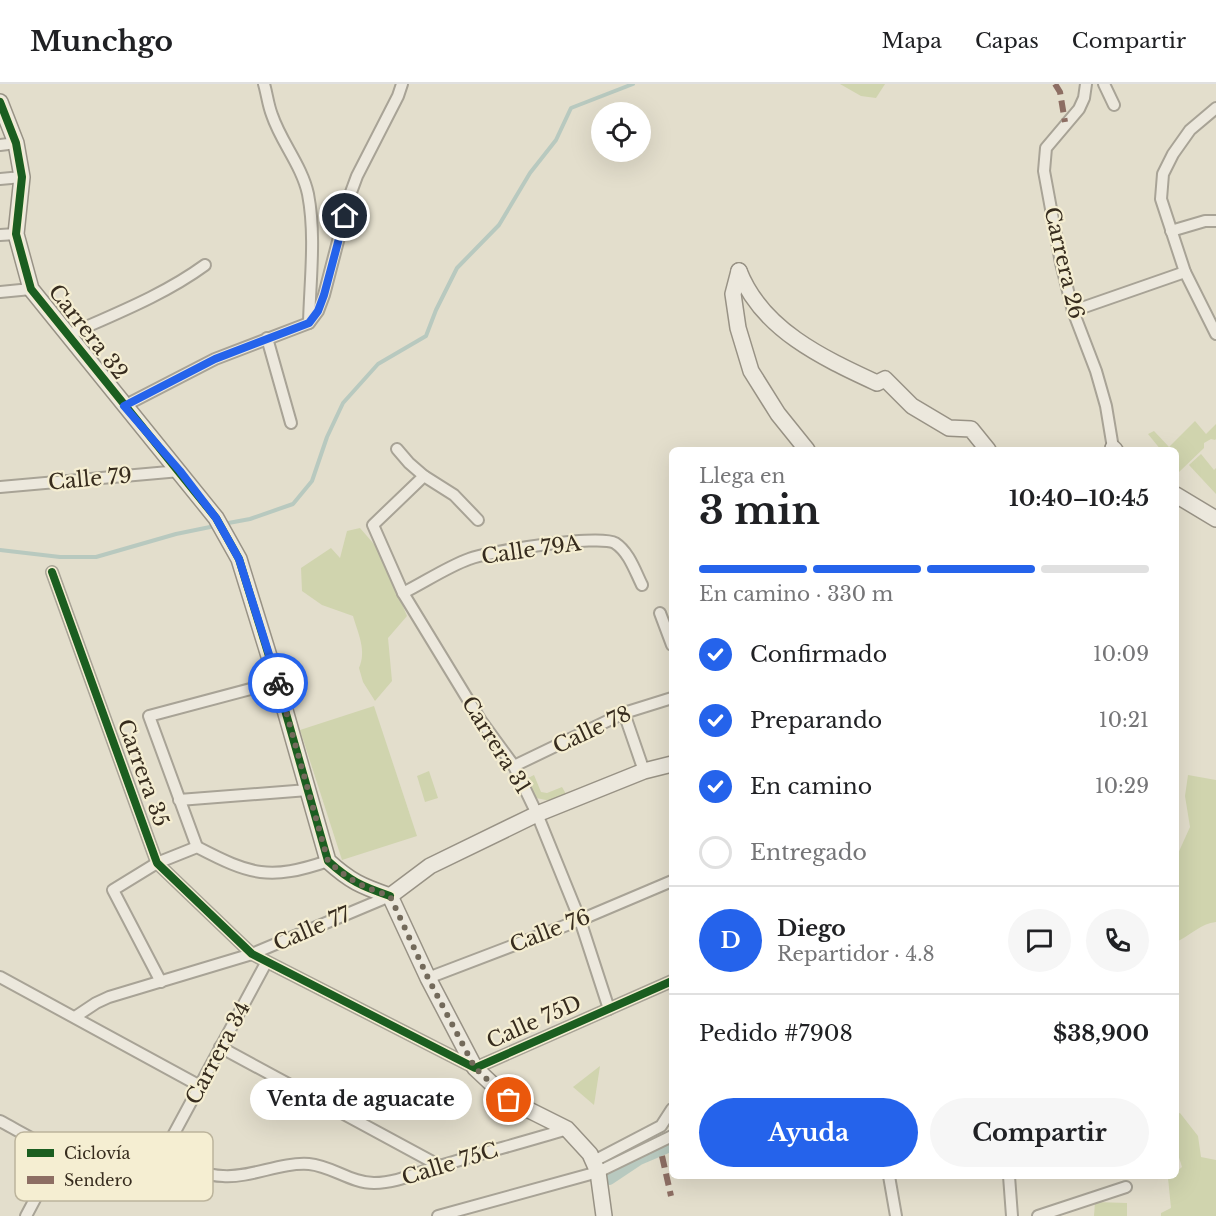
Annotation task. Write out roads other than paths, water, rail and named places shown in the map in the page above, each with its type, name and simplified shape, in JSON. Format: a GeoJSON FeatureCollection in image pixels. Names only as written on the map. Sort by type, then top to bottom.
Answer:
{"type":"FeatureCollection","features":[{"type":"Feature","properties":{"kind":"street"},"geometry":{"type":"LineString","coordinates":[[264,84],[272,115],[308,193],[312,249],[309,323]]}},
{"type":"Feature","properties":{"kind":"street"},"geometry":{"type":"LineString","coordinates":[[124,406],[215,359],[309,323],[318,311],[324,295],[357,176],[402,84]]}},
{"type":"Feature","properties":{"kind":"street","name":"Carrera 26"},"geometry":{"type":"LineString","coordinates":[[1086,84],[1084,98],[1079,109],[1046,148],[1044,171],[1061,263],[1073,311],[1096,371],[1106,406],[1113,447]]}},
{"type":"Feature","properties":{"kind":"street"},"geometry":{"type":"LineString","coordinates":[[1104,84],[1114,105]]}},
{"type":"Feature","properties":{"kind":"street","name":"Carrera 32"},"geometry":{"type":"LineString","coordinates":[[0,102],[16,143],[22,177],[16,234],[31,289],[124,406],[180,471],[216,518],[239,559],[328,861]]}},
{"type":"Feature","properties":{"kind":"street"},"geometry":{"type":"LineString","coordinates":[[1215,331],[1185,272],[1161,199],[1163,174],[1173,154],[1190,130],[1216,108]]}},
{"type":"Feature","properties":{"kind":"street"},"geometry":{"type":"LineString","coordinates":[[0,145],[16,143]]}},
{"type":"Feature","properties":{"kind":"street"},"geometry":{"type":"LineString","coordinates":[[0,179],[22,177]]}},
{"type":"Feature","properties":{"kind":"street"},"geometry":{"type":"LineString","coordinates":[[1171,231],[1205,221],[1216,221]]}},
{"type":"Feature","properties":{"kind":"street"},"geometry":{"type":"LineString","coordinates":[[0,235],[16,234]]}},
{"type":"Feature","properties":{"kind":"street"},"geometry":{"type":"LineString","coordinates":[[68,335],[183,281],[205,265]]}},
{"type":"Feature","properties":{"kind":"street"},"geometry":{"type":"LineString","coordinates":[[805,447],[778,414],[751,370],[738,328],[733,294],[739,271],[746,290],[787,335],[832,363],[877,383],[885,379],[912,406],[949,428],[971,429],[986,447]]}},
{"type":"Feature","properties":{"kind":"street"},"geometry":{"type":"LineString","coordinates":[[1073,311],[1185,272]]}},
{"type":"Feature","properties":{"kind":"street"},"geometry":{"type":"LineString","coordinates":[[0,291],[31,289]]}},
{"type":"Feature","properties":{"kind":"street"},"geometry":{"type":"LineString","coordinates":[[267,338],[291,423]]}},
{"type":"Feature","properties":{"kind":"street"},"geometry":{"type":"LineString","coordinates":[[398,449],[409,463],[424,476],[454,495],[478,520]]}},
{"type":"Feature","properties":{"kind":"street","name":"Calle 79"},"geometry":{"type":"LineString","coordinates":[[0,487],[180,471]]}},
{"type":"Feature","properties":{"kind":"street","name":"Carrera 31"},"geometry":{"type":"LineString","coordinates":[[424,476],[374,525],[403,593],[481,721],[514,766],[537,814],[580,920],[609,1009]]}},
{"type":"Feature","properties":{"kind":"street"},"geometry":{"type":"LineString","coordinates":[[1179,497],[1216,519]]}},
{"type":"Feature","properties":{"kind":"street","name":"Calle 79A"},"geometry":{"type":"LineString","coordinates":[[403,593],[470,559],[514,549],[582,542],[612,541],[626,553],[642,585]]}},
{"type":"Feature","properties":{"kind":"street","name":"Carrera 35"},"geometry":{"type":"LineString","coordinates":[[52,572],[157,863],[252,954]]}},
{"type":"Feature","properties":{"kind":"street"},"geometry":{"type":"LineString","coordinates":[[660,613],[669,637]]}},
{"type":"Feature","properties":{"kind":"street"},"geometry":{"type":"LineString","coordinates":[[277,682],[149,716],[197,847],[235,866],[265,874],[298,871],[328,861],[347,878],[390,896],[428,978],[475,1068],[509,1100],[567,1129],[590,1154],[596,1167],[604,1216]]}},
{"type":"Feature","properties":{"kind":"street","name":"Calle 78"},"geometry":{"type":"LineString","coordinates":[[514,766],[624,713],[669,699]]}},
{"type":"Feature","properties":{"kind":"street"},"geometry":{"type":"LineString","coordinates":[[624,713],[644,771]]}},
{"type":"Feature","properties":{"kind":"street","name":"Calle 77"},"geometry":{"type":"LineString","coordinates":[[75,1017],[109,997],[252,954],[390,896],[430,866],[537,814],[644,771],[669,765]]}},
{"type":"Feature","properties":{"kind":"street"},"geometry":{"type":"LineString","coordinates":[[179,800],[308,790]]}},
{"type":"Feature","properties":{"kind":"street"},"geometry":{"type":"LineString","coordinates":[[162,982],[113,890],[157,863],[197,847]]}},
{"type":"Feature","properties":{"kind":"street","name":"Calle 76"},"geometry":{"type":"LineString","coordinates":[[428,978],[580,920],[669,882]]}},
{"type":"Feature","properties":{"kind":"street","name":"Calle 75D"},"geometry":{"type":"LineString","coordinates":[[252,954],[475,1068],[669,982]]}},
{"type":"Feature","properties":{"kind":"street","name":"Carrera 34"},"geometry":{"type":"LineString","coordinates":[[176,1132],[266,963]]}},
{"type":"Feature","properties":{"kind":"street"},"geometry":{"type":"LineString","coordinates":[[0,977],[200,1086]]}},
{"type":"Feature","properties":{"kind":"street"},"geometry":{"type":"LineString","coordinates":[[220,1047],[440,1166]]}},
{"type":"Feature","properties":{"kind":"street"},"geometry":{"type":"LineString","coordinates":[[596,1167],[661,1126],[669,1114]]}},
{"type":"Feature","properties":{"kind":"street"},"geometry":{"type":"LineString","coordinates":[[0,1121],[20,1132]]}},
{"type":"Feature","properties":{"kind":"street","name":"Calle 75C"},"geometry":{"type":"LineString","coordinates":[[213,1174],[224,1176],[309,1164],[334,1170],[353,1179],[373,1183],[400,1180],[567,1129]]}},
{"type":"Feature","properties":{"kind":"street"},"geometry":{"type":"LineString","coordinates":[[438,1216],[596,1167],[669,1137]]}},
{"type":"Feature","properties":{"kind":"street"},"geometry":{"type":"LineString","coordinates":[[890,1179],[896,1216]]}},
{"type":"Feature","properties":{"kind":"street"},"geometry":{"type":"LineString","coordinates":[[1009,1179],[1013,1216]]}},
{"type":"Feature","properties":{"kind":"street"},"geometry":{"type":"LineString","coordinates":[[1038,1216],[1126,1187]]}},
{"type":"Feature","properties":{"kind":"street"},"geometry":{"type":"LineString","coordinates":[[26,1216],[34,1201]]}},
{"type":"Feature","properties":{"kind":"waterway"},"geometry":{"type":"LineString","coordinates":[[223,524],[250,519],[293,504],[312,481],[327,437],[343,403],[378,364],[426,336],[457,268],[499,225],[530,173],[556,140],[571,108],[633,84]]}},
{"type":"Feature","properties":{"kind":"waterway"},"geometry":{"type":"LineString","coordinates":[[0,550],[60,557],[96,557],[176,534],[215,526]]}},
{"type":"Feature","properties":{"kind":"waterway"},"geometry":{"type":"LineString","coordinates":[[609,1178],[639,1158],[669,1145]]}},
{"type":"Feature","properties":{"kind":"place","name":"Venta de aguacate"},"geometry":{"type":"Point","coordinates":[509,1100]}}]}
